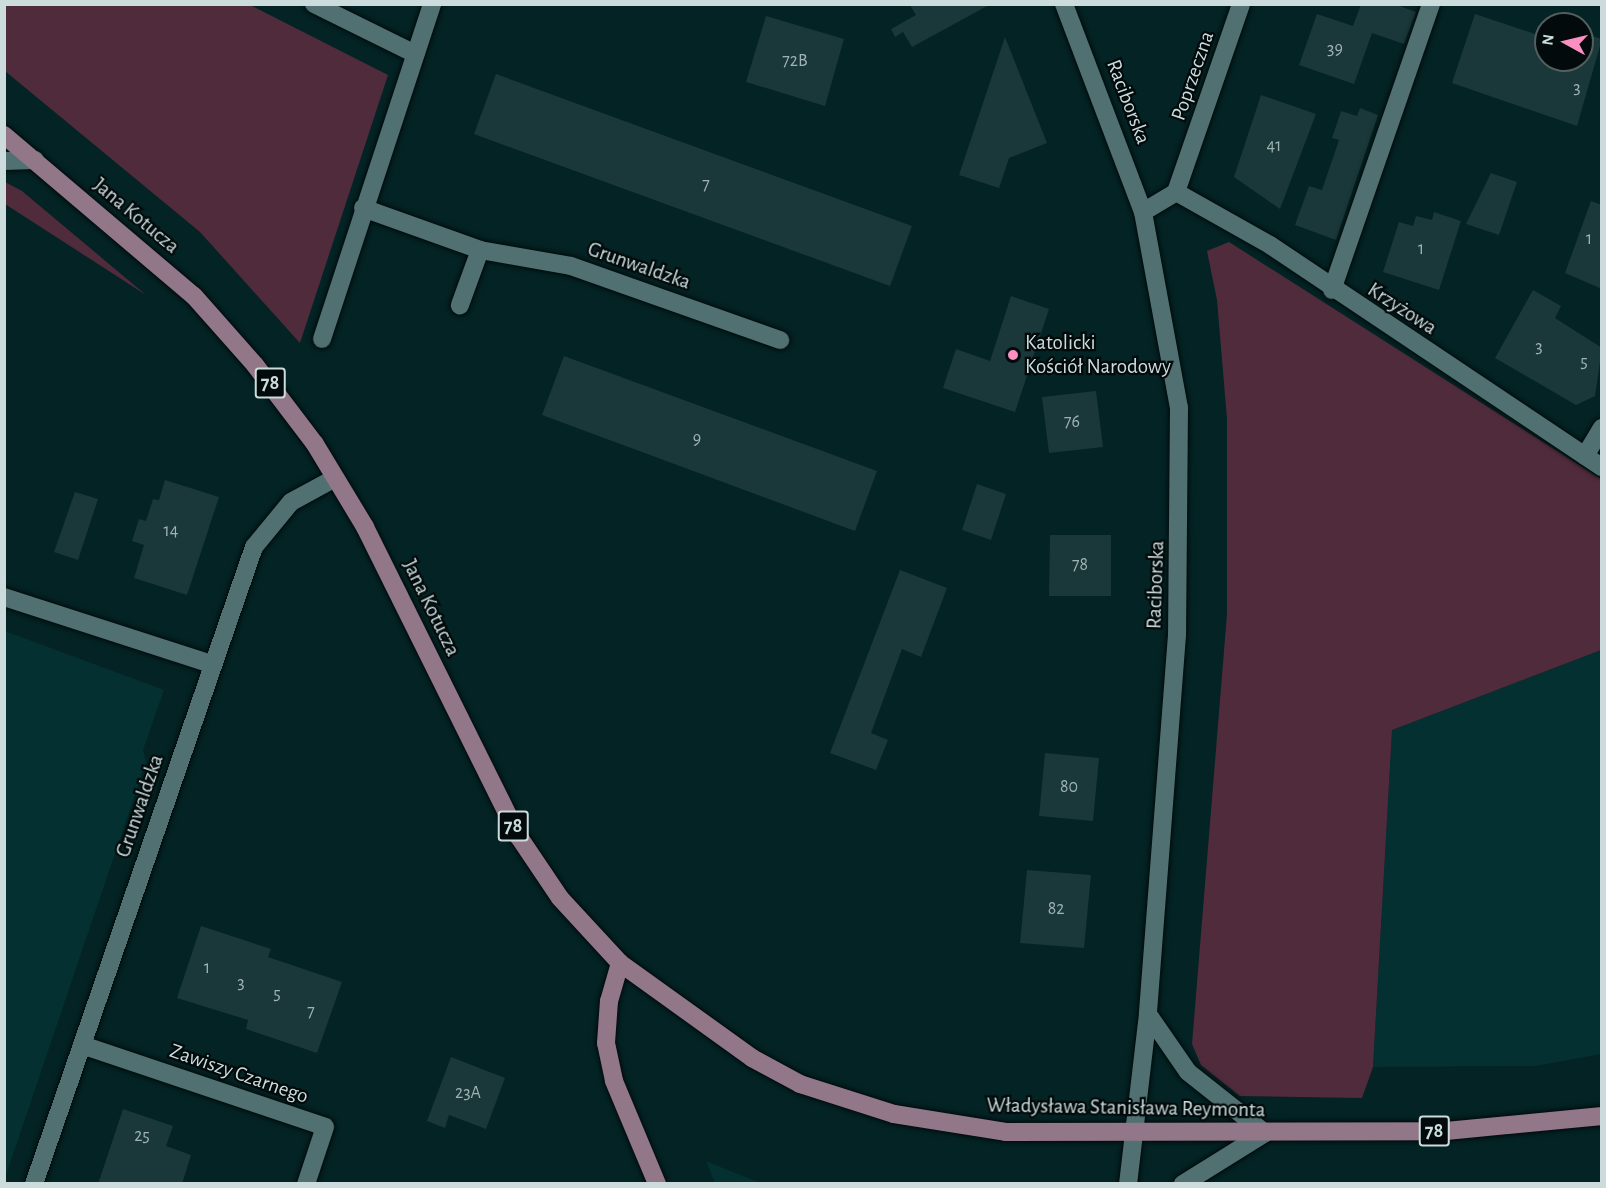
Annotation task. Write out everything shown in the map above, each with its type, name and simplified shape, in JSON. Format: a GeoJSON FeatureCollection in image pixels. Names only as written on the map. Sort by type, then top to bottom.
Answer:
{"type":"FeatureCollection","features":[{"type":"Feature","properties":{"kind":"main road","name":"Jana Kotucza"},"geometry":{"type":"LineString","coordinates":[[4,135],[194,296],[292,410],[335,478],[406,602],[519,837],[560,898],[620,963]]}},
{"type":"Feature","properties":{"kind":"main road","name":"Władysława Stanisława Reymonta"},"geometry":{"type":"LineString","coordinates":[[620,963],[752,1058],[800,1084],[846,1100],[965,1128],[1134,1134],[1265,1133],[1501,1128],[1602,1116]]}},
{"type":"Feature","properties":{"kind":"main road"},"geometry":{"type":"LineString","coordinates":[[620,963],[609,1001],[606,1043],[614,1081],[657,1184]]}},
{"type":"Feature","properties":{"kind":"street"},"geometry":{"type":"LineString","coordinates":[[314,4],[415,54]]}},
{"type":"Feature","properties":{"kind":"street"},"geometry":{"type":"LineString","coordinates":[[322,339],[363,208],[432,4]]}},
{"type":"Feature","properties":{"kind":"street","name":"Raciborska"},"geometry":{"type":"LineString","coordinates":[[1064,4],[1143,212],[1172,348],[1182,515],[1148,1014],[1128,1184]]}},
{"type":"Feature","properties":{"kind":"street","name":"Poprzeczna"},"geometry":{"type":"LineString","coordinates":[[1176,192],[1241,4]]}},
{"type":"Feature","properties":{"kind":"street"},"geometry":{"type":"LineString","coordinates":[[1332,290],[1431,4]]}},
{"type":"Feature","properties":{"kind":"street"},"geometry":{"type":"LineString","coordinates":[[4,161],[34,160]]}},
{"type":"Feature","properties":{"kind":"street"},"geometry":{"type":"LineString","coordinates":[[1143,212],[1176,192]]}},
{"type":"Feature","properties":{"kind":"street","name":"Krzyżowa"},"geometry":{"type":"LineString","coordinates":[[1176,192],[1244,228],[1332,290],[1602,467]]}},
{"type":"Feature","properties":{"kind":"street","name":"Grunwaldzka"},"geometry":{"type":"LineString","coordinates":[[363,208],[480,250],[571,266],[780,339]]}},
{"type":"Feature","properties":{"kind":"street"},"geometry":{"type":"LineString","coordinates":[[460,305],[480,250]]}},
{"type":"Feature","properties":{"kind":"street"},"geometry":{"type":"LineString","coordinates":[[1585,456],[1602,428]]}},
{"type":"Feature","properties":{"kind":"street","name":"Grunwaldzka"},"geometry":{"type":"LineString","coordinates":[[34,1184],[212,664],[260,534],[291,502],[335,478]]}},
{"type":"Feature","properties":{"kind":"street"},"geometry":{"type":"LineString","coordinates":[[4,597],[212,664]]}},
{"type":"Feature","properties":{"kind":"street"},"geometry":{"type":"LineString","coordinates":[[1148,1014],[1188,1072],[1265,1133],[1183,1184]]}},
{"type":"Feature","properties":{"kind":"street","name":"Zawiszy Czarnego"},"geometry":{"type":"LineString","coordinates":[[82,1045],[325,1127],[306,1184]]}},
{"type":"Feature","properties":{"kind":"shaded area"},"geometry":{"type":"Polygon","coordinates":[[[4,5],[250,5],[388,75],[300,343],[200,232],[5,71],[4,5]]]}},
{"type":"Feature","properties":{"kind":"shaded area"},"geometry":{"type":"Polygon","coordinates":[[[5,182],[22,191],[146,295],[5,204],[5,182]]]}},
{"type":"Feature","properties":{"kind":"shaded area"},"geometry":{"type":"Polygon","coordinates":[[[1229,242],[1601,479],[1601,650],[1392,730],[1373,1067],[1362,1098],[1240,1096],[1201,1065],[1192,1044],[1227,614],[1227,419],[1217,300],[1207,251],[1229,242]]]}},
{"type":"Feature","properties":{"kind":"shaded area"},"geometry":{"type":"Polygon","coordinates":[[[5,631],[164,690],[143,750],[146,762],[5,1178],[5,631]]]}},
{"type":"Feature","properties":{"kind":"shaded area"},"geometry":{"type":"Polygon","coordinates":[[[1601,650],[1601,1054],[1536,1066],[1373,1067],[1392,730],[1601,650]]]}},
{"type":"Feature","properties":{"kind":"shaded area"},"geometry":{"type":"Polygon","coordinates":[[[706,1161],[760,1183],[715,1183],[706,1161]]]}},
{"type":"Feature","properties":{"kind":"building"},"geometry":{"type":"Polygon","coordinates":[[[1361,4],[1394,4],[1416,12],[1404,44],[1372,33],[1354,84],[1299,65],[1317,14],[1353,26],[1361,4]]]}},
{"type":"Feature","properties":{"kind":"building"},"geometry":{"type":"Polygon","coordinates":[[[910,5],[989,5],[912,47],[903,32],[895,37],[891,29],[916,15],[910,5]]]}},
{"type":"Feature","properties":{"kind":"building"},"geometry":{"type":"Polygon","coordinates":[[[1475,14],[1534,34],[1534,72],[1593,72],[1577,126],[1452,83],[1475,14]]]}},
{"type":"Feature","properties":{"kind":"building"},"geometry":{"type":"Polygon","coordinates":[[[766,16],[844,39],[825,106],[746,82],[766,16]]]}},
{"type":"Feature","properties":{"kind":"building"},"geometry":{"type":"Polygon","coordinates":[[[1005,37],[1047,143],[1009,158],[999,188],[959,175],[1005,37]]]}},
{"type":"Feature","properties":{"kind":"building"},"geometry":{"type":"Polygon","coordinates":[[[1594,37],[1602,39],[1594,67],[1594,37]]]}},
{"type":"Feature","properties":{"kind":"building"},"geometry":{"type":"Polygon","coordinates":[[[496,74],[912,226],[890,286],[474,134],[496,74]]]}},
{"type":"Feature","properties":{"kind":"building"},"geometry":{"type":"Polygon","coordinates":[[[1261,95],[1316,114],[1280,209],[1234,177],[1261,95]]]}},
{"type":"Feature","properties":{"kind":"building"},"geometry":{"type":"Polygon","coordinates":[[[1360,108],[1378,115],[1336,240],[1295,225],[1309,186],[1322,190],[1339,140],[1332,138],[1341,111],[1357,116],[1360,108]]]}},
{"type":"Feature","properties":{"kind":"building"},"geometry":{"type":"Polygon","coordinates":[[[1491,173],[1517,182],[1499,235],[1466,224],[1491,173]]]}},
{"type":"Feature","properties":{"kind":"building"},"geometry":{"type":"Polygon","coordinates":[[[1591,201],[1602,205],[1602,289],[1565,273],[1591,201]]]}},
{"type":"Feature","properties":{"kind":"building"},"geometry":{"type":"Polygon","coordinates":[[[1434,212],[1461,221],[1439,290],[1383,272],[1399,222],[1413,226],[1416,216],[1432,220],[1434,212]]]}},
{"type":"Feature","properties":{"kind":"building"},"geometry":{"type":"Polygon","coordinates":[[[1533,290],[1561,306],[1555,318],[1602,348],[1595,396],[1576,405],[1495,358],[1533,290]]]}},
{"type":"Feature","properties":{"kind":"building","name":"Katolicki Kościół Narodowy"},"geometry":{"type":"Polygon","coordinates":[[[1011,296],[1049,309],[1015,412],[943,388],[956,349],[990,361],[1011,296]]]}},
{"type":"Feature","properties":{"kind":"building"},"geometry":{"type":"Polygon","coordinates":[[[564,356],[877,471],[855,531],[542,415],[564,356]]]}},
{"type":"Feature","properties":{"kind":"building"},"geometry":{"type":"Polygon","coordinates":[[[1096,391],[1103,447],[1049,453],[1042,397],[1096,391]]]}},
{"type":"Feature","properties":{"kind":"building"},"geometry":{"type":"Polygon","coordinates":[[[165,480],[219,497],[187,595],[134,578],[144,545],[132,541],[139,519],[146,521],[153,499],[159,500],[165,480]]]}},
{"type":"Feature","properties":{"kind":"building"},"geometry":{"type":"Polygon","coordinates":[[[977,484],[1006,494],[991,540],[962,530],[977,484]]]}},
{"type":"Feature","properties":{"kind":"building"},"geometry":{"type":"Polygon","coordinates":[[[75,492],[98,499],[78,560],[54,552],[75,492]]]}},
{"type":"Feature","properties":{"kind":"building"},"geometry":{"type":"Polygon","coordinates":[[[1050,535],[1111,535],[1111,596],[1049,596],[1050,535]]]}},
{"type":"Feature","properties":{"kind":"building"},"geometry":{"type":"Polygon","coordinates":[[[900,570],[947,588],[921,657],[902,649],[871,733],[888,740],[876,770],[830,753],[900,570]]]}},
{"type":"Feature","properties":{"kind":"building"},"geometry":{"type":"Polygon","coordinates":[[[1045,753],[1099,758],[1093,821],[1039,816],[1045,753]]]}},
{"type":"Feature","properties":{"kind":"building"},"geometry":{"type":"Polygon","coordinates":[[[1027,870],[1091,875],[1084,948],[1020,943],[1027,870]]]}},
{"type":"Feature","properties":{"kind":"building"},"geometry":{"type":"Polygon","coordinates":[[[201,926],[271,949],[268,957],[342,982],[317,1053],[246,1029],[248,1020],[177,998],[201,926]]]}},
{"type":"Feature","properties":{"kind":"building"},"geometry":{"type":"Polygon","coordinates":[[[451,1057],[505,1078],[486,1129],[449,1115],[445,1128],[427,1121],[451,1057]]]}},
{"type":"Feature","properties":{"kind":"building"},"geometry":{"type":"Polygon","coordinates":[[[123,1109],[173,1126],[166,1146],[191,1155],[182,1184],[98,1184],[123,1109]]]}},
{"type":"Feature","properties":{"kind":"place","name":"Katolicki Kościół Narodowy"},"geometry":{"type":"Point","coordinates":[1013,355]}}]}
